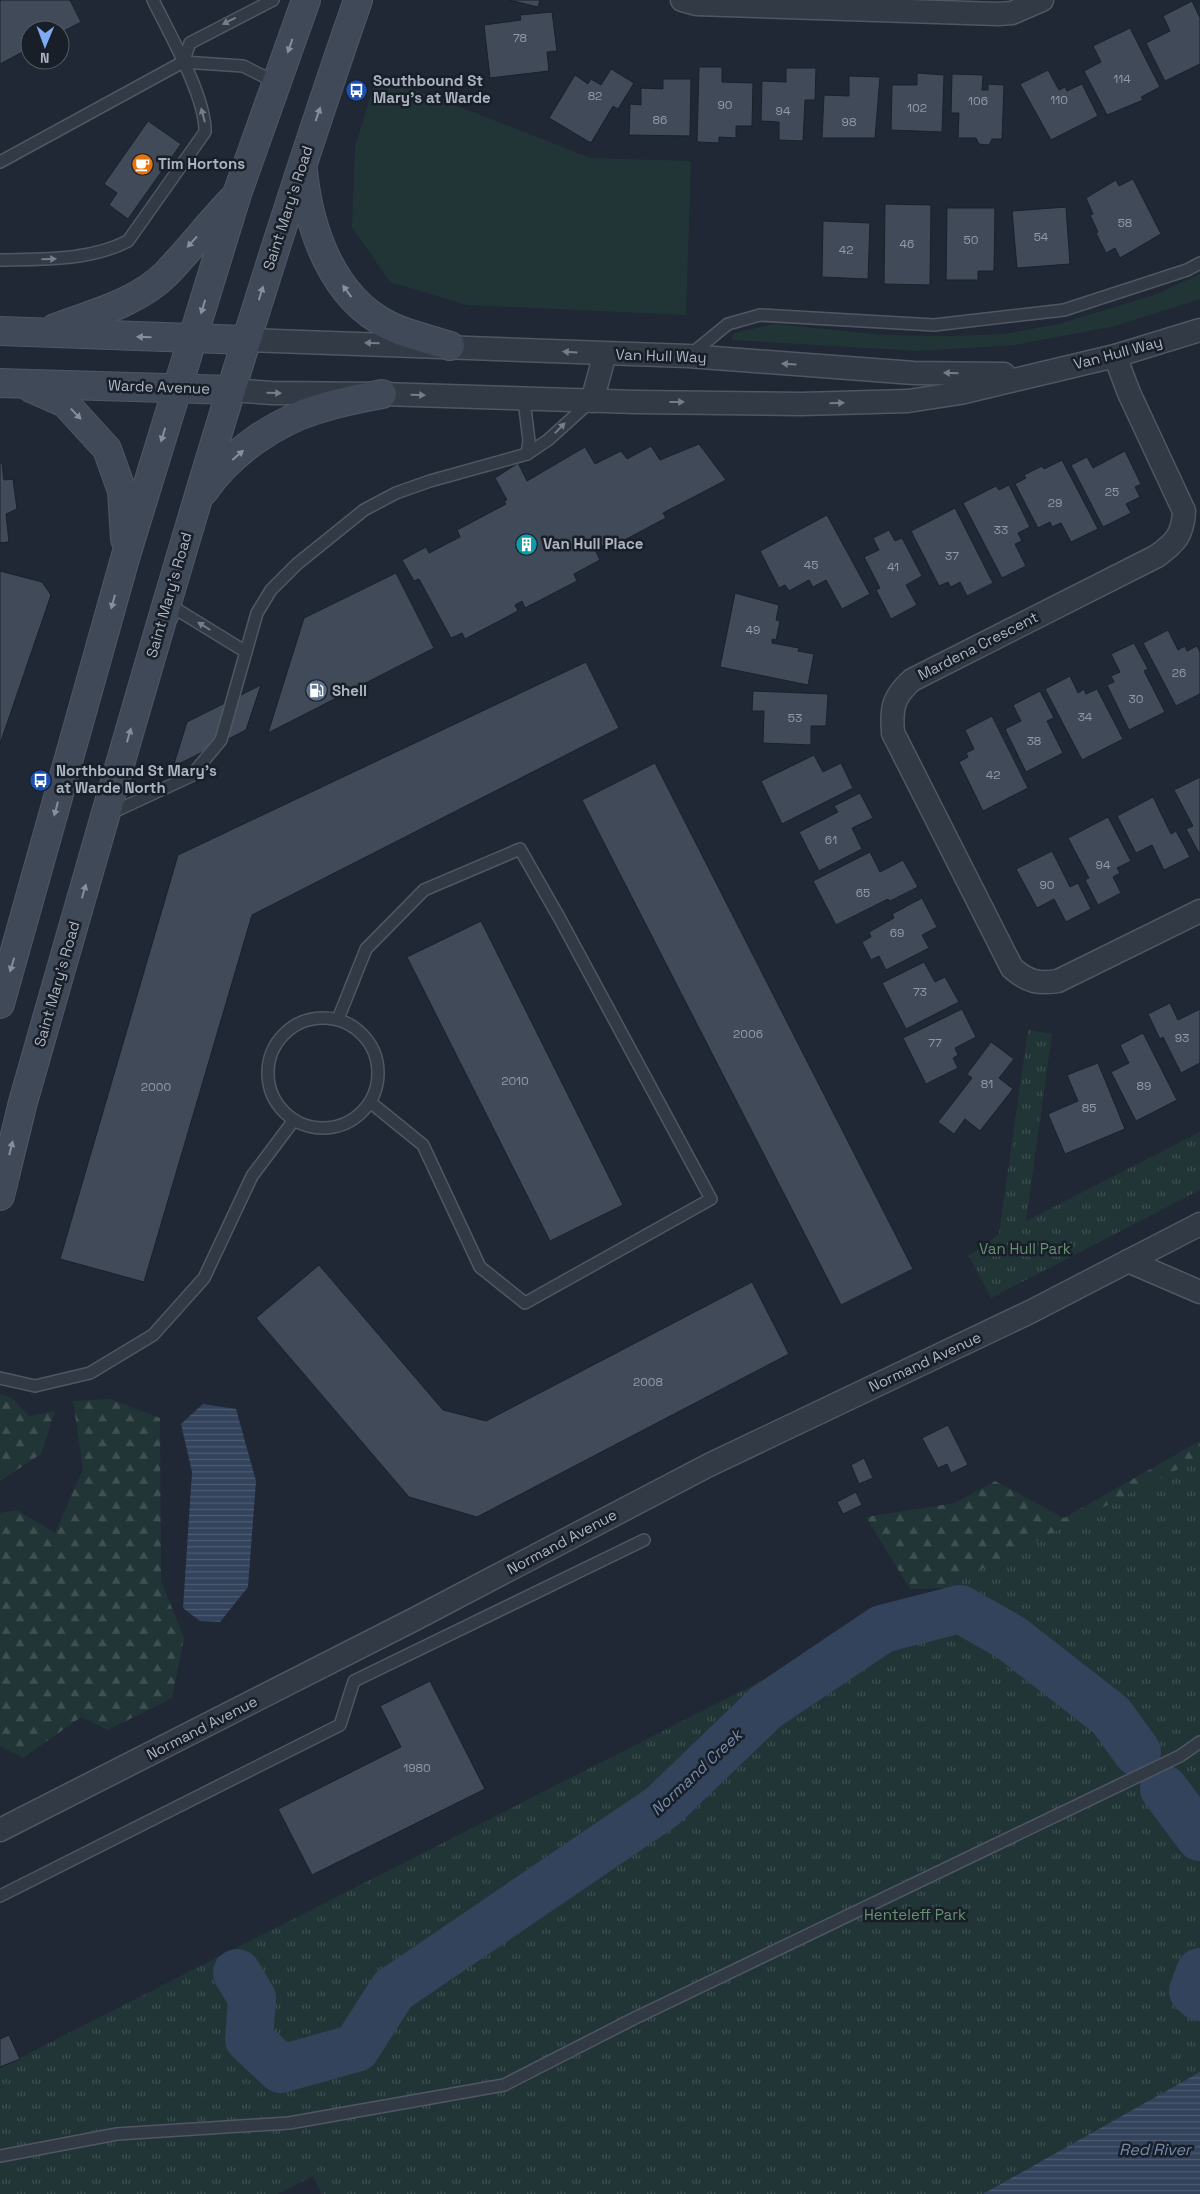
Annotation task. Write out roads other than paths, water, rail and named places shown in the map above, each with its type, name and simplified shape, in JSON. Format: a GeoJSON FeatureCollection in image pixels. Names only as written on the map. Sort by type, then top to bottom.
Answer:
{"type":"FeatureCollection","features":[{"type":"Feature","properties":{"kind":"main road"},"geometry":{"type":"LineString","coordinates":[[0,1004],[126,555],[237,194],[306,0]]}},
{"type":"Feature","properties":{"kind":"main road","name":"Saint Mary’s Road"},"geometry":{"type":"LineString","coordinates":[[0,1196],[23,1102],[195,504],[302,160],[358,0]]}},
{"type":"Feature","properties":{"kind":"main road"},"geometry":{"type":"LineString","coordinates":[[302,160],[306,204],[315,236],[352,297],[368,312],[389,325],[450,346]]}},
{"type":"Feature","properties":{"kind":"main road"},"geometry":{"type":"LineString","coordinates":[[41,333],[110,308],[143,291],[165,274],[237,194]]}},
{"type":"Feature","properties":{"kind":"main road"},"geometry":{"type":"LineString","coordinates":[[0,331],[246,340]]}},
{"type":"Feature","properties":{"kind":"main road"},"geometry":{"type":"LineString","coordinates":[[9,383],[64,403],[107,449],[122,491],[126,555]]}},
{"type":"Feature","properties":{"kind":"main road","name":"Warde Avenue"},"geometry":{"type":"LineString","coordinates":[[9,383],[230,390]]}},
{"type":"Feature","properties":{"kind":"main road"},"geometry":{"type":"LineString","coordinates":[[195,504],[214,477],[248,445],[274,429],[318,408],[382,394]]}},
{"type":"Feature","properties":{"kind":"street"},"geometry":{"type":"LineString","coordinates":[[682,0],[696,4],[998,14],[1012,13],[1042,0]]}},
{"type":"Feature","properties":{"kind":"street","name":"Van Hull Way"},"geometry":{"type":"LineString","coordinates":[[317,392],[524,400],[801,404],[908,400],[960,393],[1115,356],[1200,330]]}},
{"type":"Feature","properties":{"kind":"street","name":"Van Hull Way"},"geometry":{"type":"LineString","coordinates":[[246,340],[688,356],[914,373],[1035,375]]}},
{"type":"Feature","properties":{"kind":"street"},"geometry":{"type":"LineString","coordinates":[[592,401],[605,354]]}},
{"type":"Feature","properties":{"kind":"street","name":"Mardena Crescent"},"geometry":{"type":"LineString","coordinates":[[1115,356],[1129,393],[1184,512],[1183,526],[1174,544],[1157,556],[912,680],[899,691],[893,705],[893,733],[1012,968],[1024,979],[1040,984],[1072,976],[1200,911]]}},
{"type":"Feature","properties":{"kind":"street","name":"Warde Avenue"},"geometry":{"type":"LineString","coordinates":[[230,390],[272,393],[317,392]]}},
{"type":"Feature","properties":{"kind":"street","name":"Normand Avenue"},"geometry":{"type":"LineString","coordinates":[[0,1830],[404,1625],[709,1465],[1030,1312],[1200,1224]]}},
{"type":"Feature","properties":{"kind":"street"},"geometry":{"type":"LineString","coordinates":[[1128,1261],[1200,1292]]}},
{"type":"Feature","properties":{"kind":"lane"},"geometry":{"type":"LineString","coordinates":[[0,260],[59,258],[108,251],[128,241],[205,132],[205,119],[183,62],[153,0]]}},
{"type":"Feature","properties":{"kind":"lane"},"geometry":{"type":"LineString","coordinates":[[183,62],[190,42],[273,0]]}},
{"type":"Feature","properties":{"kind":"lane"},"geometry":{"type":"LineString","coordinates":[[0,162],[183,62],[242,66],[277,83]]}},
{"type":"Feature","properties":{"kind":"lane"},"geometry":{"type":"LineString","coordinates":[[688,356],[728,324],[760,315],[934,326],[1064,310],[1187,270],[1200,263]]}},
{"type":"Feature","properties":{"kind":"lane"},"geometry":{"type":"LineString","coordinates":[[524,400],[528,441],[527,454]]}},
{"type":"Feature","properties":{"kind":"lane"},"geometry":{"type":"LineString","coordinates":[[105,816],[191,776],[221,740],[256,613],[271,590],[297,564],[364,510],[396,493],[527,454],[548,440],[592,401]]}},
{"type":"Feature","properties":{"kind":"lane"},"geometry":{"type":"LineString","coordinates":[[150,660],[176,609],[246,652]]}},
{"type":"Feature","properties":{"kind":"lane"},"geometry":{"type":"LineString","coordinates":[[338,1019],[366,949],[424,890],[520,849],[560,919],[711,1199],[525,1303],[480,1267],[423,1145],[370,1102]]}},
{"type":"Feature","properties":{"kind":"lane"},"geometry":{"type":"LineString","coordinates":[[321,1017],[338,1019],[354,1027],[368,1040],[376,1057],[379,1076],[370,1102],[364,1110],[348,1122],[330,1128],[311,1127],[294,1120],[280,1109],[271,1094],[267,1076],[269,1058],[276,1042],[288,1029],[303,1020],[321,1017]]}},
{"type":"Feature","properties":{"kind":"lane"},"geometry":{"type":"LineString","coordinates":[[0,1378],[35,1386],[90,1373],[153,1335],[204,1278],[252,1176],[294,1120]]}},
{"type":"Feature","properties":{"kind":"lane"},"geometry":{"type":"LineString","coordinates":[[0,1896],[340,1725],[354,1681],[644,1540]]}},
{"type":"Feature","properties":{"kind":"lane"},"geometry":{"type":"LineString","coordinates":[[0,2156],[117,2134],[289,2123],[504,2085],[636,2018],[1180,1756],[1200,1742]]}},
{"type":"Feature","properties":{"kind":"water"},"geometry":{"type":"Polygon","coordinates":[[[203,1404],[236,1409],[256,1481],[248,1587],[220,1622],[200,1621],[183,1608],[192,1472],[181,1424],[203,1404]]]}},
{"type":"Feature","properties":{"kind":"water","name":"Red River"},"geometry":{"type":"Polygon","coordinates":[[[1200,2072],[1200,2194],[983,2194],[1200,2072]]]}},
{"type":"Feature","properties":{"kind":"waterway","name":"Normand Creek"},"geometry":{"type":"LineString","coordinates":[[237,1973],[252,1998],[249,2039],[281,2069],[356,2048],[393,1990],[662,1807],[766,1707],[882,1629],[960,1609],[1011,1638],[1111,1716],[1137,1752]]}},
{"type":"Feature","properties":{"kind":"waterway","name":"Normand Creek"},"geometry":{"type":"LineString","coordinates":[[1164,1789],[1200,1837]]}},
{"type":"Feature","properties":{"kind":"waterway","name":"Normand Creek"},"geometry":{"type":"LineString","coordinates":[[1200,1972],[1193,1991],[1200,1997]]}},
{"type":"Feature","properties":{"kind":"place","name":"Southbound St Mary's at Warde"},"geometry":{"type":"Point","coordinates":[357,90]}},
{"type":"Feature","properties":{"kind":"place","name":"Tim Hortons"},"geometry":{"type":"Point","coordinates":[142,164]}},
{"type":"Feature","properties":{"kind":"place","name":"Van Hull Place"},"geometry":{"type":"Point","coordinates":[527,544]}},
{"type":"Feature","properties":{"kind":"place","name":"Shell"},"geometry":{"type":"Point","coordinates":[316,691]}},
{"type":"Feature","properties":{"kind":"place","name":"Northbound St Mary's at Warde North"},"geometry":{"type":"Point","coordinates":[40,780]}},
{"type":"Feature","properties":{"kind":"park label","name":"Van Hull Park"},"geometry":{"type":"Point","coordinates":[1025,1249]}},
{"type":"Feature","properties":{"kind":"park label","name":"Henteleff Park"},"geometry":{"type":"Point","coordinates":[915,1915]}}]}
